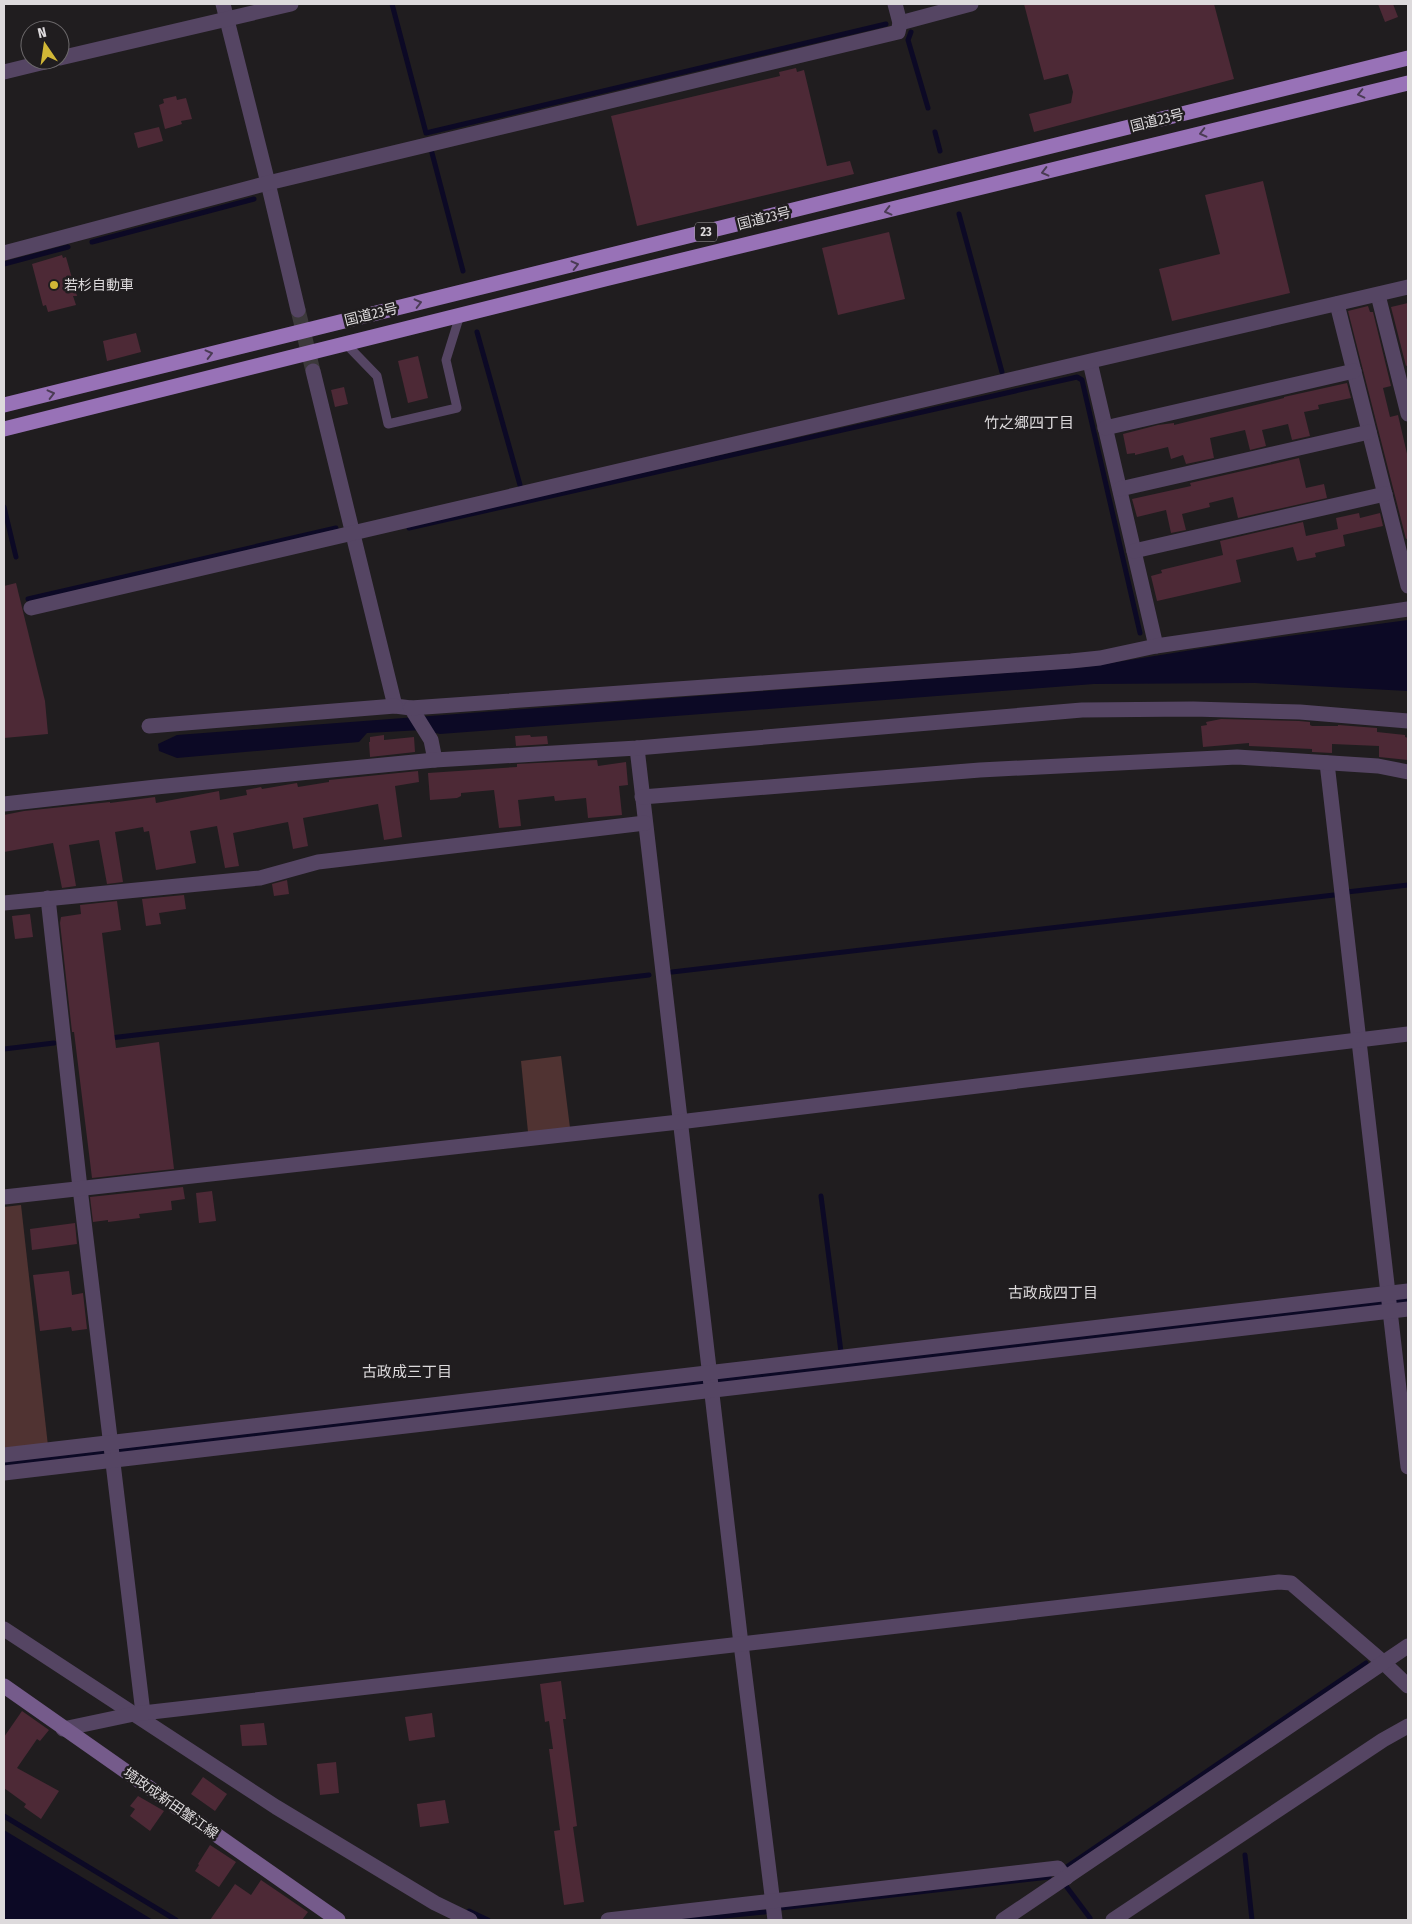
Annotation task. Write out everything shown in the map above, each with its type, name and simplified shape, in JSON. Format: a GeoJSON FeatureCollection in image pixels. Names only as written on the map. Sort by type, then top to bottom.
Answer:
{"type":"FeatureCollection","features":[{"type":"Feature","properties":{"kind":"highway","name":"国道23号"},"geometry":{"type":"LineString","coordinates":[[4,406],[1408,58]]}},
{"type":"Feature","properties":{"kind":"highway","name":"国道23号"},"geometry":{"type":"LineString","coordinates":[[4,429],[460,315],[1408,83]]}},
{"type":"Feature","properties":{"kind":"main road","name":"境政成新田蟹江線"},"geometry":{"type":"LineString","coordinates":[[4,1686],[338,1920]]}},
{"type":"Feature","properties":{"kind":"street"},"geometry":{"type":"LineString","coordinates":[[223,4],[298,310]]}},
{"type":"Feature","properties":{"kind":"street"},"geometry":{"type":"LineString","coordinates":[[70,56],[291,4]]}},
{"type":"Feature","properties":{"kind":"street"},"geometry":{"type":"LineString","coordinates":[[4,253],[268,182],[898,32],[900,23],[895,4]]}},
{"type":"Feature","properties":{"kind":"street"},"geometry":{"type":"LineString","coordinates":[[900,23],[971,4]]}},
{"type":"Feature","properties":{"kind":"street"},"geometry":{"type":"LineString","coordinates":[[4,72],[20,68]]}},
{"type":"Feature","properties":{"kind":"street"},"geometry":{"type":"LineString","coordinates":[[31,608],[1408,287]]}},
{"type":"Feature","properties":{"kind":"street"},"geometry":{"type":"LineString","coordinates":[[1378,295],[1408,414]]}},
{"type":"Feature","properties":{"kind":"street"},"geometry":{"type":"LineString","coordinates":[[1337,304],[1408,586]]}},
{"type":"Feature","properties":{"kind":"street"},"geometry":{"type":"LineString","coordinates":[[1090,362],[1156,646]]}},
{"type":"Feature","properties":{"kind":"street"},"geometry":{"type":"LineString","coordinates":[[313,371],[395,706]]}},
{"type":"Feature","properties":{"kind":"street"},"geometry":{"type":"LineString","coordinates":[[1106,428],[1354,371]]}},
{"type":"Feature","properties":{"kind":"street"},"geometry":{"type":"LineString","coordinates":[[1120,489],[1369,432]]}},
{"type":"Feature","properties":{"kind":"street"},"geometry":{"type":"LineString","coordinates":[[1134,551],[1385,494]]}},
{"type":"Feature","properties":{"kind":"street"},"geometry":{"type":"LineString","coordinates":[[149,726],[395,706],[413,711],[1070,661],[1100,658],[1156,646],[1408,609]]}},
{"type":"Feature","properties":{"kind":"street"},"geometry":{"type":"LineString","coordinates":[[4,804],[435,760],[637,748],[1082,710],[1193,709],[1281,711],[1408,720]]}},
{"type":"Feature","properties":{"kind":"street"},"geometry":{"type":"LineString","coordinates":[[413,711],[430,740],[435,760]]}},
{"type":"Feature","properties":{"kind":"street"},"geometry":{"type":"LineString","coordinates":[[637,748],[711,1391],[775,1920]]}},
{"type":"Feature","properties":{"kind":"street"},"geometry":{"type":"LineString","coordinates":[[642,796],[980,770],[1237,757],[1378,766],[1408,772]]}},
{"type":"Feature","properties":{"kind":"street"},"geometry":{"type":"LineString","coordinates":[[1327,763],[1408,1467]]}},
{"type":"Feature","properties":{"kind":"street"},"geometry":{"type":"LineString","coordinates":[[4,903],[260,878],[318,862],[645,823]]}},
{"type":"Feature","properties":{"kind":"street"},"geometry":{"type":"LineString","coordinates":[[48,898],[80,1188],[113,1460],[139,1714]]}},
{"type":"Feature","properties":{"kind":"street"},"geometry":{"type":"LineString","coordinates":[[4,1197],[680,1122],[1408,1034]]}},
{"type":"Feature","properties":{"kind":"street"},"geometry":{"type":"LineString","coordinates":[[4,1455],[1408,1291]]}},
{"type":"Feature","properties":{"kind":"street"},"geometry":{"type":"LineString","coordinates":[[4,1472],[1408,1309]]}},
{"type":"Feature","properties":{"kind":"street"},"geometry":{"type":"LineString","coordinates":[[64,1728],[139,1714],[1279,1582],[1291,1583],[1408,1686]]}},
{"type":"Feature","properties":{"kind":"street"},"geometry":{"type":"LineString","coordinates":[[4,1628],[139,1714],[276,1807],[435,1903],[470,1920]]}},
{"type":"Feature","properties":{"kind":"street"},"geometry":{"type":"LineString","coordinates":[[1003,1920],[1408,1646]]}},
{"type":"Feature","properties":{"kind":"street"},"geometry":{"type":"LineString","coordinates":[[1113,1920],[1382,1740],[1408,1726]]}},
{"type":"Feature","properties":{"kind":"street"},"geometry":{"type":"LineString","coordinates":[[608,1920],[1058,1868],[1066,1878]]}},
{"type":"Feature","properties":{"kind":"lane"},"geometry":{"type":"LineString","coordinates":[[346,344],[377,376],[388,424],[457,408],[446,360],[460,315]]}},
{"type":"Feature","properties":{"kind":"shaded area"},"geometry":{"type":"Polygon","coordinates":[[[1408,620],[1408,691],[1255,683],[1094,684],[440,734],[422,730],[367,733],[359,742],[177,758],[159,751],[158,744],[177,735],[1086,667],[1229,644],[1408,620]]]}},
{"type":"Feature","properties":{"kind":"shaded area"},"geometry":{"type":"Polygon","coordinates":[[[561,1056],[570,1128],[528,1132],[521,1061],[561,1056]]]}},
{"type":"Feature","properties":{"kind":"shaded area"},"geometry":{"type":"Polygon","coordinates":[[[21,1205],[48,1446],[4,1451],[4,1207],[21,1205]]]}},
{"type":"Feature","properties":{"kind":"shaded area"},"geometry":{"type":"Polygon","coordinates":[[[4,1830],[153,1920],[4,1920],[4,1830]]]}},
{"type":"Feature","properties":{"kind":"building"},"geometry":{"type":"Polygon","coordinates":[[[1024,4],[1214,4],[1234,79],[1034,132],[1029,114],[1071,103],[1073,92],[1068,74],[1044,80],[1024,4]]]}},
{"type":"Feature","properties":{"kind":"building"},"geometry":{"type":"Polygon","coordinates":[[[1378,4],[1393,4],[1398,17],[1385,22],[1378,4]]]}},
{"type":"Feature","properties":{"kind":"building"},"geometry":{"type":"Polygon","coordinates":[[[796,68],[797,72],[804,70],[827,166],[850,161],[854,174],[637,226],[611,116],[780,76],[779,72],[796,68]]]}},
{"type":"Feature","properties":{"kind":"building"},"geometry":{"type":"Polygon","coordinates":[[[176,96],[177,100],[186,98],[192,119],[181,121],[182,124],[165,129],[159,105],[164,103],[163,99],[176,96]]]}},
{"type":"Feature","properties":{"kind":"building"},"geometry":{"type":"Polygon","coordinates":[[[159,127],[163,141],[138,148],[134,133],[159,127]]]}},
{"type":"Feature","properties":{"kind":"building"},"geometry":{"type":"Polygon","coordinates":[[[1263,181],[1290,293],[1172,321],[1159,269],[1220,254],[1205,195],[1263,181]]]}},
{"type":"Feature","properties":{"kind":"building"},"geometry":{"type":"Polygon","coordinates":[[[889,232],[905,299],[838,315],[822,248],[889,232]]]}},
{"type":"Feature","properties":{"kind":"building"},"geometry":{"type":"Polygon","coordinates":[[[62,255],[63,258],[66,257],[77,296],[73,296],[76,305],[48,312],[46,305],[43,306],[32,264],[62,255]]]}},
{"type":"Feature","properties":{"kind":"building"},"geometry":{"type":"Polygon","coordinates":[[[1408,303],[1408,365],[1406,366],[1391,307],[1408,303]]]}},
{"type":"Feature","properties":{"kind":"building"},"geometry":{"type":"Polygon","coordinates":[[[1368,306],[1370,312],[1373,312],[1391,386],[1383,388],[1390,417],[1398,415],[1408,458],[1408,538],[1406,539],[1348,311],[1368,306]]]}},
{"type":"Feature","properties":{"kind":"building"},"geometry":{"type":"Polygon","coordinates":[[[136,333],[141,352],[107,361],[103,341],[136,333]]]}},
{"type":"Feature","properties":{"kind":"building"},"geometry":{"type":"Polygon","coordinates":[[[418,356],[428,398],[408,403],[398,361],[418,356]]]}},
{"type":"Feature","properties":{"kind":"building"},"geometry":{"type":"Polygon","coordinates":[[[1347,383],[1351,398],[1318,405],[1319,409],[1304,412],[1310,436],[1292,440],[1288,424],[1262,430],[1266,446],[1250,450],[1245,430],[1210,438],[1214,458],[1186,464],[1183,455],[1171,459],[1168,447],[1135,455],[1135,453],[1127,454],[1123,434],[1158,425],[1174,423],[1174,425],[1347,383]]]}},
{"type":"Feature","properties":{"kind":"building"},"geometry":{"type":"Polygon","coordinates":[[[344,387],[348,404],[335,407],[331,390],[344,387]]]}},
{"type":"Feature","properties":{"kind":"building"},"geometry":{"type":"Polygon","coordinates":[[[1299,458],[1306,488],[1324,484],[1327,498],[1238,518],[1233,497],[1209,503],[1210,507],[1182,514],[1186,530],[1171,533],[1166,510],[1137,517],[1132,499],[1191,486],[1190,483],[1299,458]]]}},
{"type":"Feature","properties":{"kind":"building"},"geometry":{"type":"Polygon","coordinates":[[[1359,513],[1360,518],[1380,513],[1383,526],[1343,535],[1345,546],[1315,553],[1316,557],[1297,561],[1293,547],[1236,560],[1241,582],[1157,601],[1151,576],[1162,573],[1161,570],[1223,555],[1220,541],[1303,522],[1306,536],[1338,529],[1336,518],[1359,513]]]}},
{"type":"Feature","properties":{"kind":"building"},"geometry":{"type":"Polygon","coordinates":[[[16,583],[45,701],[48,734],[4,738],[4,586],[16,583]]]}},
{"type":"Feature","properties":{"kind":"building"},"geometry":{"type":"Polygon","coordinates":[[[1221,719],[1299,721],[1310,722],[1312,726],[1338,725],[1377,728],[1377,732],[1405,735],[1408,738],[1408,760],[1379,757],[1379,746],[1332,744],[1332,753],[1312,752],[1312,749],[1249,746],[1249,743],[1203,747],[1201,726],[1207,725],[1206,722],[1221,719]]]}},
{"type":"Feature","properties":{"kind":"building"},"geometry":{"type":"Polygon","coordinates":[[[384,735],[384,740],[414,737],[415,752],[370,757],[370,737],[384,735]]]}},
{"type":"Feature","properties":{"kind":"building"},"geometry":{"type":"Polygon","coordinates":[[[530,735],[531,737],[547,736],[548,744],[516,746],[515,736],[530,735]]]}},
{"type":"Feature","properties":{"kind":"building"},"geometry":{"type":"Polygon","coordinates":[[[597,760],[598,766],[626,762],[628,785],[619,786],[622,815],[588,818],[586,798],[555,801],[554,796],[518,800],[521,826],[499,828],[494,790],[461,793],[461,796],[457,798],[430,800],[428,773],[517,767],[517,764],[597,760]]]}},
{"type":"Feature","properties":{"kind":"building"},"geometry":{"type":"Polygon","coordinates":[[[418,771],[419,782],[395,786],[402,837],[384,840],[378,804],[303,818],[308,846],[293,849],[288,822],[233,833],[239,866],[225,868],[217,826],[190,831],[196,863],[156,870],[149,831],[144,832],[143,827],[115,832],[123,882],[107,884],[99,840],[69,845],[76,886],[62,888],[53,843],[4,852],[4,815],[24,811],[155,797],[156,803],[219,791],[220,800],[247,795],[246,790],[261,787],[262,789],[297,783],[298,787],[329,782],[329,780],[418,771]]]}},
{"type":"Feature","properties":{"kind":"building"},"geometry":{"type":"Polygon","coordinates":[[[287,880],[289,894],[274,896],[272,884],[287,880]]]}},
{"type":"Feature","properties":{"kind":"building"},"geometry":{"type":"Polygon","coordinates":[[[184,895],[186,909],[159,913],[161,924],[146,926],[142,899],[184,895]]]}},
{"type":"Feature","properties":{"kind":"building"},"geometry":{"type":"Polygon","coordinates":[[[117,901],[121,930],[102,933],[116,1048],[159,1042],[174,1169],[92,1178],[74,1032],[72,1032],[60,923],[61,917],[81,914],[80,905],[117,901]]]}},
{"type":"Feature","properties":{"kind":"building"},"geometry":{"type":"Polygon","coordinates":[[[30,914],[33,937],[15,939],[12,916],[30,914]]]}},
{"type":"Feature","properties":{"kind":"building"},"geometry":{"type":"Polygon","coordinates":[[[183,1187],[185,1199],[171,1201],[172,1210],[139,1214],[140,1218],[93,1222],[90,1197],[183,1187]]]}},
{"type":"Feature","properties":{"kind":"building"},"geometry":{"type":"Polygon","coordinates":[[[212,1191],[216,1221],[199,1223],[196,1193],[212,1191]]]}},
{"type":"Feature","properties":{"kind":"building"},"geometry":{"type":"Polygon","coordinates":[[[75,1223],[77,1244],[32,1250],[30,1229],[75,1223]]]}},
{"type":"Feature","properties":{"kind":"building"},"geometry":{"type":"Polygon","coordinates":[[[69,1271],[72,1295],[83,1293],[87,1329],[72,1331],[71,1327],[40,1331],[33,1275],[69,1271]]]}},
{"type":"Feature","properties":{"kind":"building"},"geometry":{"type":"Polygon","coordinates":[[[561,1681],[566,1719],[563,1719],[577,1826],[573,1827],[584,1902],[564,1905],[554,1831],[560,1830],[549,1749],[553,1749],[549,1721],[545,1722],[540,1684],[561,1681]]]}},
{"type":"Feature","properties":{"kind":"building"},"geometry":{"type":"Polygon","coordinates":[[[22,1711],[49,1730],[40,1741],[37,1739],[17,1768],[59,1791],[41,1819],[24,1807],[26,1804],[4,1788],[4,1737],[22,1711]]]}},
{"type":"Feature","properties":{"kind":"building"},"geometry":{"type":"Polygon","coordinates":[[[432,1713],[435,1737],[409,1741],[405,1717],[432,1713]]]}},
{"type":"Feature","properties":{"kind":"building"},"geometry":{"type":"Polygon","coordinates":[[[264,1723],[267,1745],[242,1746],[240,1725],[264,1723]]]}},
{"type":"Feature","properties":{"kind":"building"},"geometry":{"type":"Polygon","coordinates":[[[336,1762],[339,1793],[320,1795],[317,1764],[336,1762]]]}},
{"type":"Feature","properties":{"kind":"building"},"geometry":{"type":"Polygon","coordinates":[[[203,1777],[227,1794],[215,1811],[191,1794],[203,1777]]]}},
{"type":"Feature","properties":{"kind":"building"},"geometry":{"type":"Polygon","coordinates":[[[138,1796],[164,1811],[150,1831],[130,1816],[135,1809],[130,1806],[138,1796]]]}},
{"type":"Feature","properties":{"kind":"building"},"geometry":{"type":"Polygon","coordinates":[[[445,1800],[449,1823],[420,1827],[417,1804],[445,1800]]]}},
{"type":"Feature","properties":{"kind":"building"},"geometry":{"type":"Polygon","coordinates":[[[210,1845],[236,1862],[219,1887],[195,1871],[210,1845]]]}},
{"type":"Feature","properties":{"kind":"building"},"geometry":{"type":"Polygon","coordinates":[[[261,1880],[308,1912],[302,1920],[210,1920],[235,1884],[251,1895],[261,1880]]]}},
{"type":"Feature","properties":{"kind":"waterway"},"geometry":{"type":"LineString","coordinates":[[392,4],[426,133],[886,24]]}},
{"type":"Feature","properties":{"kind":"waterway"},"geometry":{"type":"LineString","coordinates":[[911,32],[908,40],[928,108]]}},
{"type":"Feature","properties":{"kind":"waterway"},"geometry":{"type":"LineString","coordinates":[[935,132],[940,151]]}},
{"type":"Feature","properties":{"kind":"waterway"},"geometry":{"type":"LineString","coordinates":[[432,153],[463,271]]}},
{"type":"Feature","properties":{"kind":"waterway"},"geometry":{"type":"LineString","coordinates":[[92,242],[254,199]]}},
{"type":"Feature","properties":{"kind":"waterway"},"geometry":{"type":"LineString","coordinates":[[959,214],[1002,372]]}},
{"type":"Feature","properties":{"kind":"waterway"},"geometry":{"type":"LineString","coordinates":[[4,264],[68,247]]}},
{"type":"Feature","properties":{"kind":"waterway"},"geometry":{"type":"LineString","coordinates":[[477,332],[520,485]]}},
{"type":"Feature","properties":{"kind":"waterway"},"geometry":{"type":"LineString","coordinates":[[409,528],[1077,377],[1082,380],[1140,633]]}},
{"type":"Feature","properties":{"kind":"waterway"},"geometry":{"type":"LineString","coordinates":[[4,507],[16,557]]}},
{"type":"Feature","properties":{"kind":"waterway"},"geometry":{"type":"LineString","coordinates":[[28,599],[336,528]]}},
{"type":"Feature","properties":{"kind":"waterway"},"geometry":{"type":"LineString","coordinates":[[1347,892],[1408,885]]}},
{"type":"Feature","properties":{"kind":"waterway"},"geometry":{"type":"LineString","coordinates":[[672,972],[1334,895]]}},
{"type":"Feature","properties":{"kind":"waterway"},"geometry":{"type":"LineString","coordinates":[[110,1038],[649,975]]}},
{"type":"Feature","properties":{"kind":"waterway"},"geometry":{"type":"LineString","coordinates":[[4,1049],[54,1043]]}},
{"type":"Feature","properties":{"kind":"waterway"},"geometry":{"type":"LineString","coordinates":[[821,1196],[841,1352]]}},
{"type":"Feature","properties":{"kind":"waterway"},"geometry":{"type":"LineString","coordinates":[[1397,1301],[1408,1300]]}},
{"type":"Feature","properties":{"kind":"waterway"},"geometry":{"type":"LineString","coordinates":[[718,1381],[1382,1303]]}},
{"type":"Feature","properties":{"kind":"waterway"},"geometry":{"type":"LineString","coordinates":[[120,1451],[702,1383]]}},
{"type":"Feature","properties":{"kind":"waterway"},"geometry":{"type":"LineString","coordinates":[[4,1464],[102,1453]]}},
{"type":"Feature","properties":{"kind":"waterway"},"geometry":{"type":"LineString","coordinates":[[1068,1866],[1366,1663]]}},
{"type":"Feature","properties":{"kind":"waterway"},"geometry":{"type":"LineString","coordinates":[[4,1816],[176,1920]]}},
{"type":"Feature","properties":{"kind":"waterway"},"geometry":{"type":"LineString","coordinates":[[1245,1855],[1252,1920]]}},
{"type":"Feature","properties":{"kind":"waterway"},"geometry":{"type":"LineString","coordinates":[[780,1908],[1049,1877]]}},
{"type":"Feature","properties":{"kind":"waterway"},"geometry":{"type":"LineString","coordinates":[[1066,1886],[1090,1918]]}},
{"type":"Feature","properties":{"kind":"waterway"},"geometry":{"type":"LineString","coordinates":[[469,1911],[488,1920]]}},
{"type":"Feature","properties":{"kind":"waterway"},"geometry":{"type":"LineString","coordinates":[[684,1920],[765,1912]]}},
{"type":"Feature","properties":{"kind":"tunnel"},"geometry":{"type":"LineString","coordinates":[[298,310],[313,371]]}},
{"type":"Feature","properties":{"kind":"place","name":"若杉自動車"},"geometry":{"type":"Point","coordinates":[54,285]}},
{"type":"Feature","properties":{"kind":"district","name":"竹之郷四丁目"},"geometry":{"type":"Point","coordinates":[1029,423]}},
{"type":"Feature","properties":{"kind":"district","name":"古政成四丁目"},"geometry":{"type":"Point","coordinates":[1053,1293]}},
{"type":"Feature","properties":{"kind":"district","name":"古政成三丁目"},"geometry":{"type":"Point","coordinates":[407,1372]}}]}
